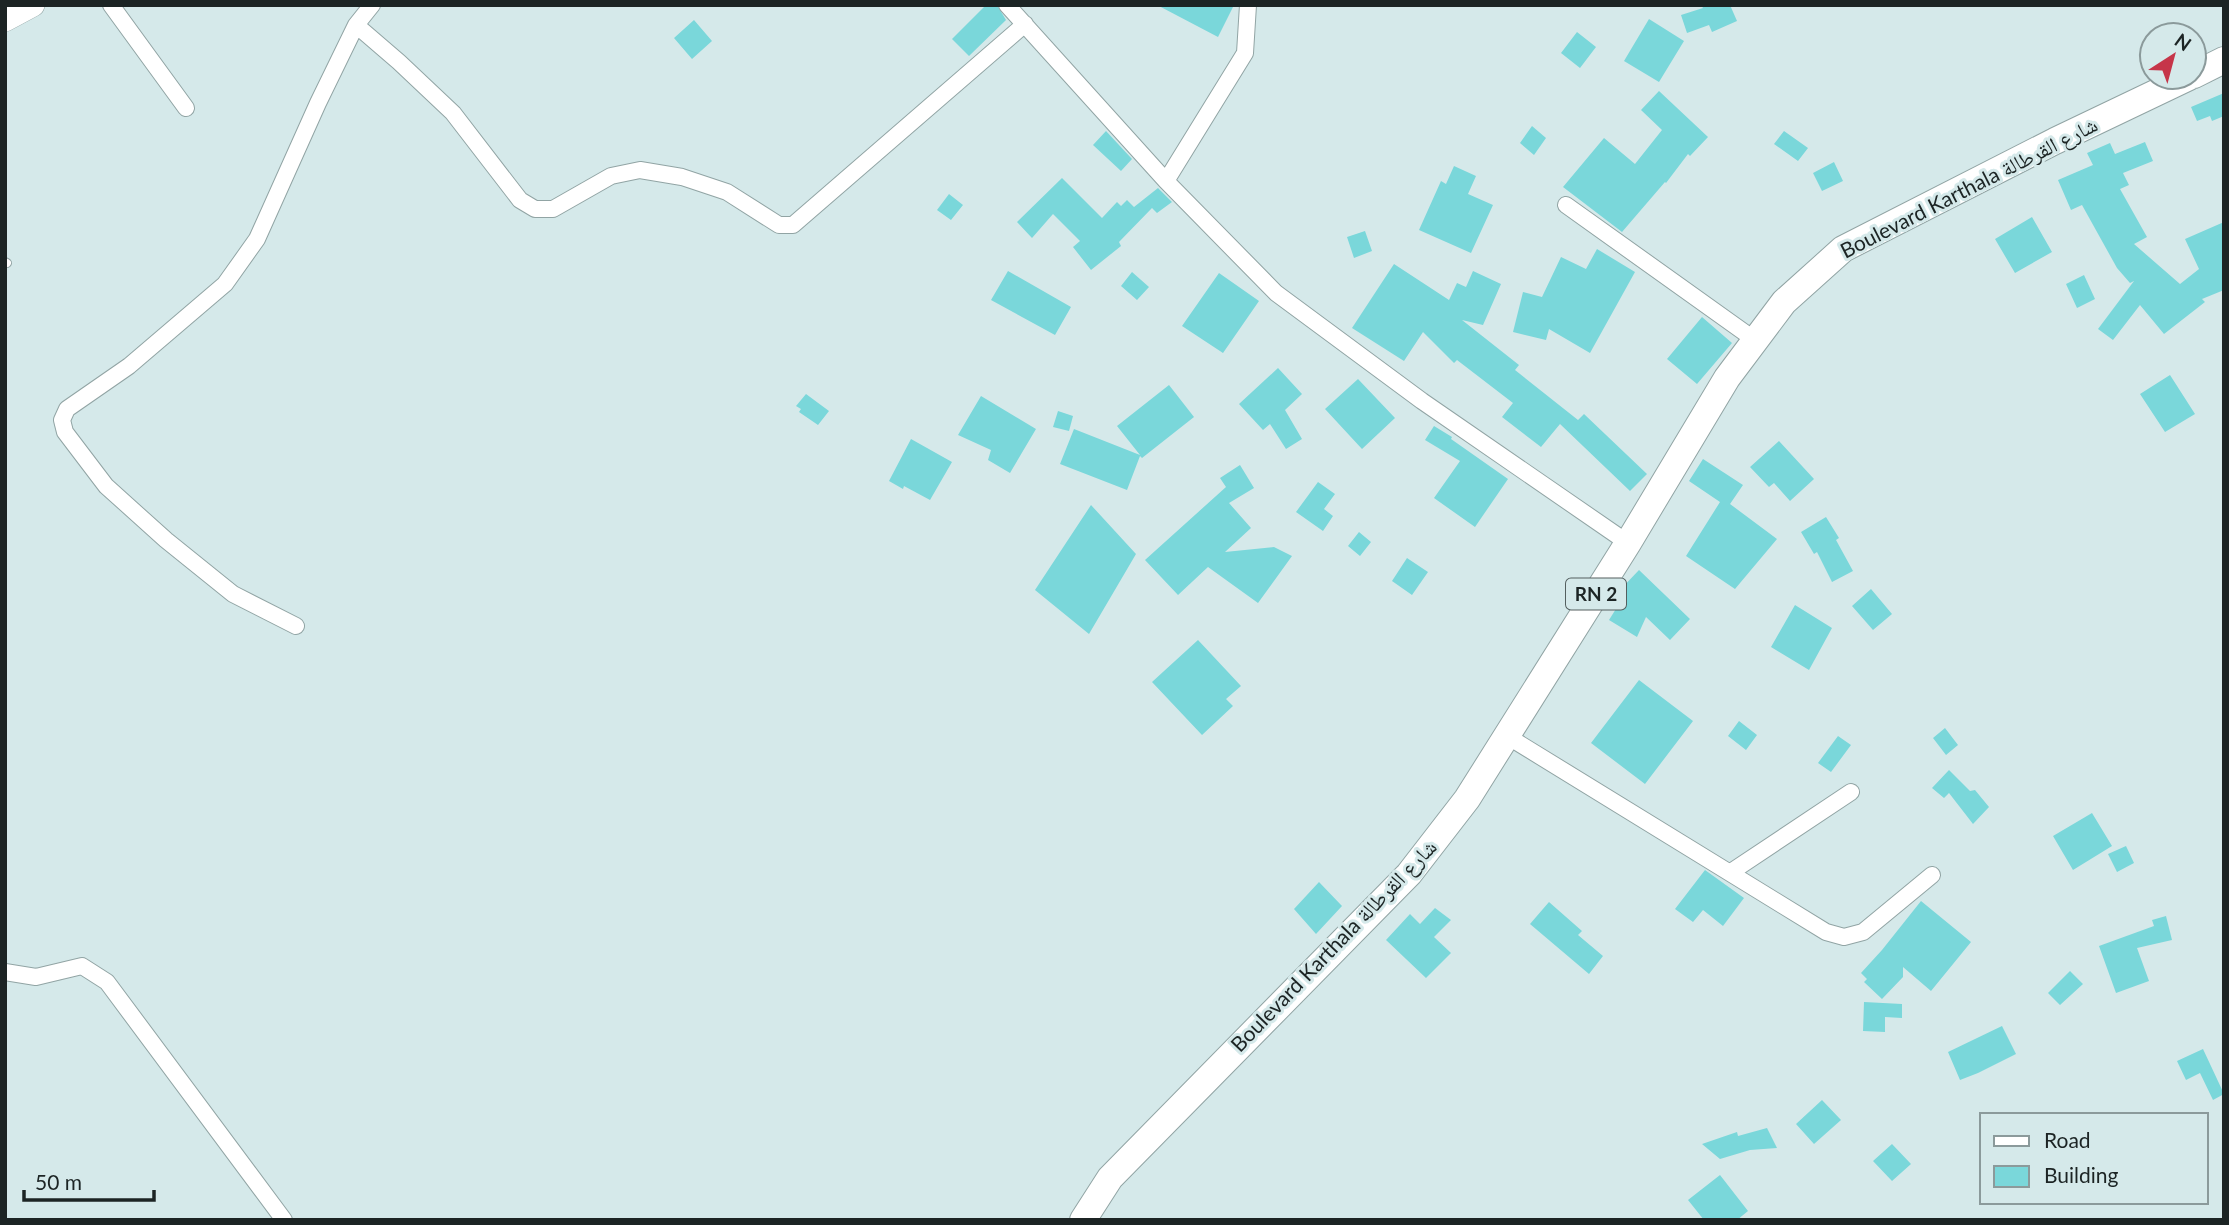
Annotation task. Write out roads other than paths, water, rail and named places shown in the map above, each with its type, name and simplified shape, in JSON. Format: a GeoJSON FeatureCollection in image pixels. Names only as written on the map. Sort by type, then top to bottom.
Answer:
{"type":"FeatureCollection","features":[{"type":"Feature","properties":{"kind":"main road"},"geometry":{"type":"LineString","coordinates":[[5,20],[33,5]]}},
{"type":"Feature","properties":{"kind":"main road"},"geometry":{"type":"LineString","coordinates":[[2208,68],[2224,60]]}},
{"type":"Feature","properties":{"kind":"main road","name":"Boulevard Karthala شارع القرطالة"},"geometry":{"type":"LineString","coordinates":[[1083,1220],[1110,1178],[1409,874],[1467,799],[1628,543],[1727,378],[1784,302],[1843,249],[2160,91]]}},
{"type":"Feature","properties":{"kind":"street"},"geometry":{"type":"LineString","coordinates":[[111,5],[186,108]]}},
{"type":"Feature","properties":{"kind":"street"},"geometry":{"type":"LineString","coordinates":[[296,626],[233,594],[166,540],[106,486],[65,432],[62,420],[67,409],[130,366],[225,284],[257,239],[356,25],[372,5]]}},
{"type":"Feature","properties":{"kind":"street"},"geometry":{"type":"LineString","coordinates":[[1007,5],[1166,181],[1276,293],[1422,401],[1628,543]]}},
{"type":"Feature","properties":{"kind":"street"},"geometry":{"type":"LineString","coordinates":[[1166,181],[1245,53],[1248,5]]}},
{"type":"Feature","properties":{"kind":"street"},"geometry":{"type":"LineString","coordinates":[[356,25],[453,113],[520,200],[535,209],[553,209],[611,176],[640,170],[682,177],[727,191],[779,225],[793,225],[1025,24]]}},
{"type":"Feature","properties":{"kind":"street"},"geometry":{"type":"LineString","coordinates":[[1566,205],[1755,340]]}},
{"type":"Feature","properties":{"kind":"street"},"geometry":{"type":"LineString","coordinates":[[1507,736],[1826,932],[1844,937],[1863,932],[1931,875]]}},
{"type":"Feature","properties":{"kind":"street"},"geometry":{"type":"LineString","coordinates":[[1731,872],[1851,792]]}},
{"type":"Feature","properties":{"kind":"street"},"geometry":{"type":"LineString","coordinates":[[5,972],[36,977],[82,966],[107,982],[284,1220]]}}]}
